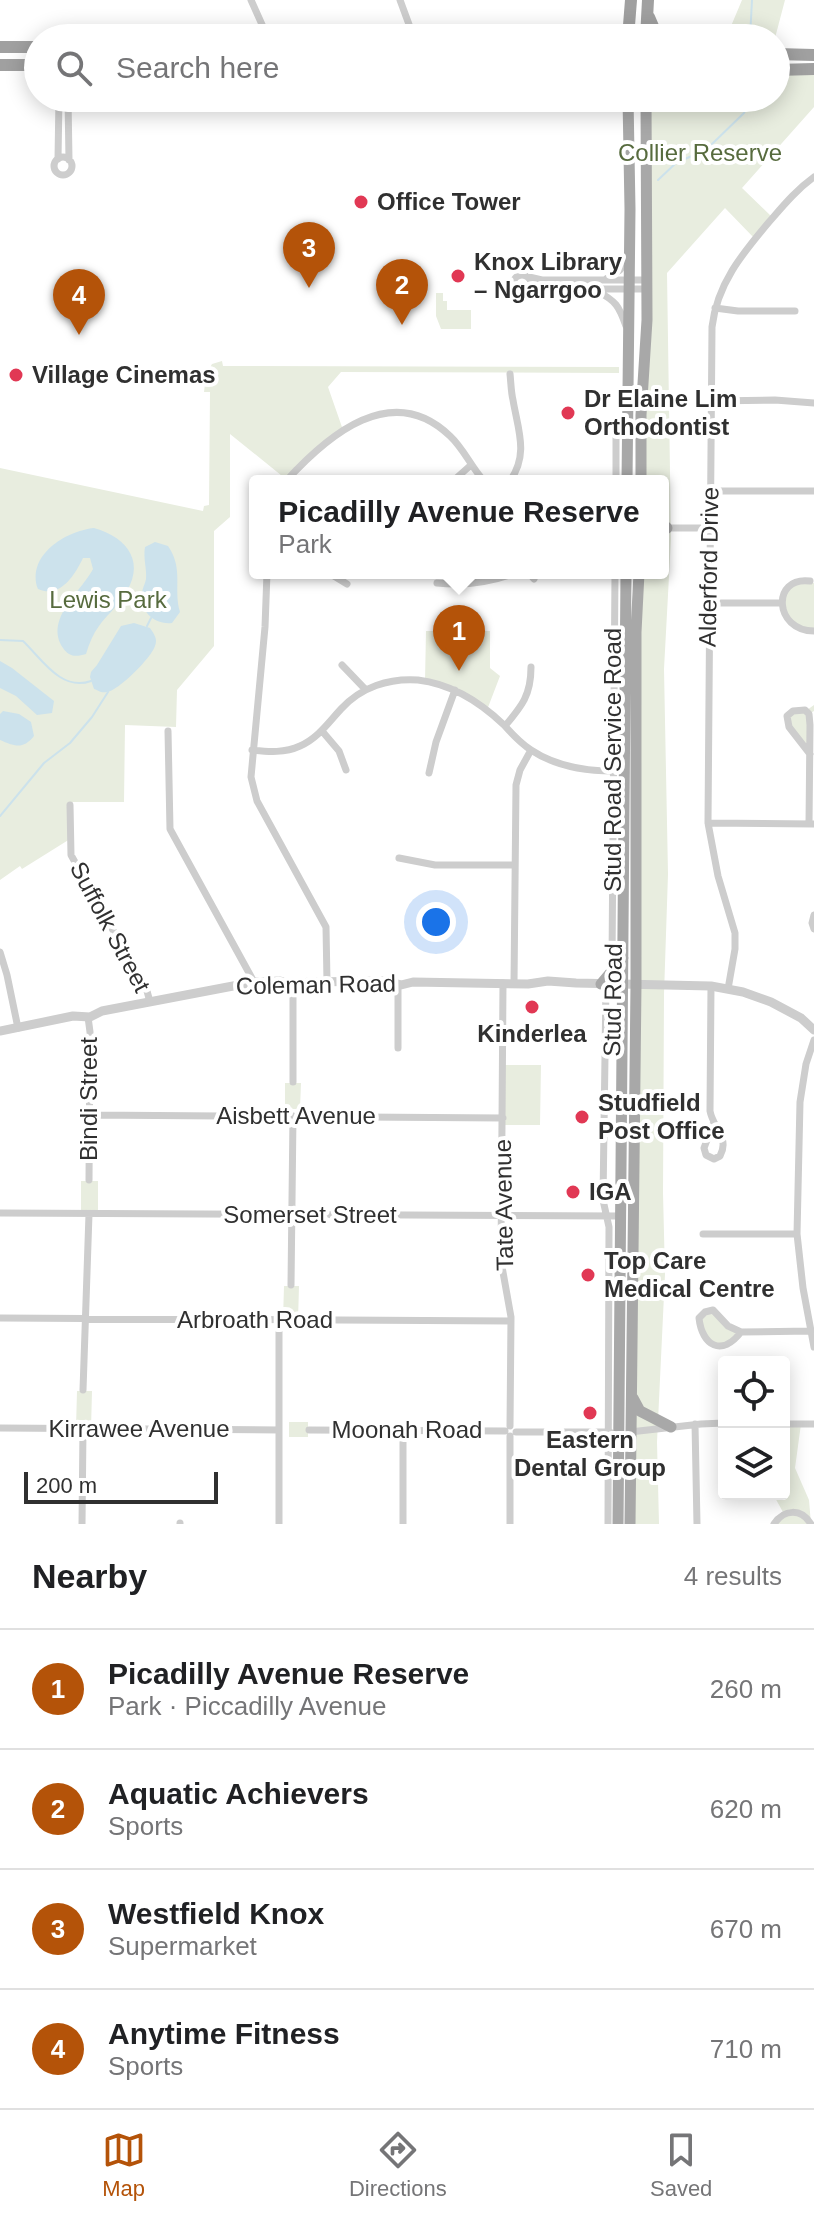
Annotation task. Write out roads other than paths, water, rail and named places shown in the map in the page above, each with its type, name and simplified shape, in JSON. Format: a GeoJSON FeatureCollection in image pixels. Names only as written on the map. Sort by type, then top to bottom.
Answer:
{"type":"FeatureCollection","features":[{"type":"Feature","properties":{"kind":"highway"},"geometry":{"type":"LineString","coordinates":[[629,24],[631,0]]}},
{"type":"Feature","properties":{"kind":"highway"},"geometry":{"type":"LineString","coordinates":[[0,47],[24,47]]}},
{"type":"Feature","properties":{"kind":"highway"},"geometry":{"type":"LineString","coordinates":[[790,54],[814,55]]}},
{"type":"Feature","properties":{"kind":"highway"},"geometry":{"type":"LineString","coordinates":[[0,65],[24,65]]}},
{"type":"Feature","properties":{"kind":"highway"},"geometry":{"type":"LineString","coordinates":[[790,70],[814,69]]}},
{"type":"Feature","properties":{"kind":"main road"},"geometry":{"type":"LineString","coordinates":[[627,112],[627,475]]}},
{"type":"Feature","properties":{"kind":"main road"},"geometry":{"type":"LineString","coordinates":[[641,475],[646,112]]}},
{"type":"Feature","properties":{"kind":"main road","name":"Stud Road"},"geometry":{"type":"LineString","coordinates":[[618,1524],[622,984],[618,954],[626,579]]}},
{"type":"Feature","properties":{"kind":"main road","name":"Stud Road"},"geometry":{"type":"LineString","coordinates":[[630,1524],[620,1432],[631,1393],[636,984],[635,725],[639,579]]}},
{"type":"Feature","properties":{"kind":"main road"},"geometry":{"type":"LineString","coordinates":[[603,984],[618,954]]}},
{"type":"Feature","properties":{"kind":"main road"},"geometry":{"type":"LineString","coordinates":[[631,1393],[640,1411],[671,1427]]}},
{"type":"Feature","properties":{"kind":"street"},"geometry":{"type":"LineString","coordinates":[[251,0],[261,24]]}},
{"type":"Feature","properties":{"kind":"street"},"geometry":{"type":"LineString","coordinates":[[400,0],[410,24]]}},
{"type":"Feature","properties":{"kind":"street"},"geometry":{"type":"LineString","coordinates":[[58,112],[58,159],[54,168],[61,175],[70,171],[71,166],[68,112]]}},
{"type":"Feature","properties":{"kind":"street"},"geometry":{"type":"LineString","coordinates":[[58,159],[69,160]]}},
{"type":"Feature","properties":{"kind":"street","name":"Alderford Drive"},"geometry":{"type":"LineString","coordinates":[[728,989],[735,933],[715,863],[708,823],[711,333],[715,308],[728,275],[741,255],[793,194],[814,177]]}},
{"type":"Feature","properties":{"kind":"street"},"geometry":{"type":"LineString","coordinates":[[604,280],[620,270],[629,257]]}},
{"type":"Feature","properties":{"kind":"street"},"geometry":{"type":"LineString","coordinates":[[629,285],[604,280],[542,280],[524,275],[518,276],[513,286],[520,294],[531,289],[595,290],[646,285]]}},
{"type":"Feature","properties":{"kind":"street"},"geometry":{"type":"LineString","coordinates":[[529,277],[531,289]]}},
{"type":"Feature","properties":{"kind":"street"},"geometry":{"type":"LineString","coordinates":[[595,290],[618,306],[628,332]]}},
{"type":"Feature","properties":{"kind":"street"},"geometry":{"type":"LineString","coordinates":[[715,308],[795,311]]}},
{"type":"Feature","properties":{"kind":"street"},"geometry":{"type":"LineString","coordinates":[[510,374],[522,446],[519,466],[514,475]]}},
{"type":"Feature","properties":{"kind":"street"},"geometry":{"type":"LineString","coordinates":[[711,401],[814,403]]}},
{"type":"Feature","properties":{"kind":"street"},"geometry":{"type":"LineString","coordinates":[[293,475],[350,425],[390,412],[416,415],[438,425],[458,445],[479,475]]}},
{"type":"Feature","properties":{"kind":"street"},"geometry":{"type":"LineString","coordinates":[[616,421],[616,475]]}},
{"type":"Feature","properties":{"kind":"street"},"geometry":{"type":"LineString","coordinates":[[460,475],[471,465]]}},
{"type":"Feature","properties":{"kind":"street"},"geometry":{"type":"LineString","coordinates":[[710,491],[814,491]]}},
{"type":"Feature","properties":{"kind":"street"},"geometry":{"type":"LineString","coordinates":[[669,528],[710,528]]}},
{"type":"Feature","properties":{"kind":"street"},"geometry":{"type":"LineString","coordinates":[[267,579],[251,777],[257,801],[326,927],[327,982]]}},
{"type":"Feature","properties":{"kind":"street"},"geometry":{"type":"LineString","coordinates":[[339,579],[347,584]]}},
{"type":"Feature","properties":{"kind":"street"},"geometry":{"type":"LineString","coordinates":[[437,583],[462,585],[496,579]]}},
{"type":"Feature","properties":{"kind":"street","name":"Stud Road Service Road"},"geometry":{"type":"LineString","coordinates":[[615,579],[613,771],[618,954]]}},
{"type":"Feature","properties":{"kind":"street"},"geometry":{"type":"LineString","coordinates":[[810,581],[793,582],[782,603],[784,613],[792,624],[799,629],[814,631]]}},
{"type":"Feature","properties":{"kind":"street"},"geometry":{"type":"LineString","coordinates":[[709,603],[782,603]]}},
{"type":"Feature","properties":{"kind":"street"},"geometry":{"type":"LineString","coordinates":[[342,665],[365,689]]}},
{"type":"Feature","properties":{"kind":"street"},"geometry":{"type":"LineString","coordinates":[[505,726],[527,696],[531,667]]}},
{"type":"Feature","properties":{"kind":"street"},"geometry":{"type":"LineString","coordinates":[[252,750],[275,752],[305,744],[365,689],[386,682],[413,680],[455,690],[480,704],[531,750],[553,761],[574,767],[613,771]]}},
{"type":"Feature","properties":{"kind":"street"},"geometry":{"type":"LineString","coordinates":[[429,773],[436,742],[455,690]]}},
{"type":"Feature","properties":{"kind":"street"},"geometry":{"type":"LineString","coordinates":[[708,823],[811,824],[810,754],[809,716],[806,711],[798,709],[788,715],[786,721],[810,754]]}},
{"type":"Feature","properties":{"kind":"street"},"geometry":{"type":"LineString","coordinates":[[168,731],[170,829],[254,982]]}},
{"type":"Feature","properties":{"kind":"street"},"geometry":{"type":"LineString","coordinates":[[322,731],[339,751],[346,770]]}},
{"type":"Feature","properties":{"kind":"street","name":"Tate Avenue"},"geometry":{"type":"LineString","coordinates":[[510,1524],[511,1321],[501,1261],[503,1118],[516,785],[531,750]]}},
{"type":"Feature","properties":{"kind":"street","name":"Suffolk Street"},"geometry":{"type":"LineString","coordinates":[[70,805],[71,855],[147,991],[150,1002]]}},
{"type":"Feature","properties":{"kind":"street"},"geometry":{"type":"LineString","coordinates":[[399,858],[435,865],[515,865]]}},
{"type":"Feature","properties":{"kind":"street"},"geometry":{"type":"LineString","coordinates":[[814,915],[814,929]]}},
{"type":"Feature","properties":{"kind":"street"},"geometry":{"type":"LineString","coordinates":[[0,952],[18,1028]]}},
{"type":"Feature","properties":{"kind":"street","name":"Coleman Road"},"geometry":{"type":"LineString","coordinates":[[0,1031],[73,1016],[88,1017],[102,1011],[254,982],[280,981],[293,985],[306,982],[384,981],[398,985],[410,982],[531,984],[544,981],[711,986],[751,994],[778,1005],[810,1024],[814,1030]]}},
{"type":"Feature","properties":{"kind":"street","name":"Stud Road"},"geometry":{"type":"LineString","coordinates":[[603,984],[603,1202],[609,1242],[620,1432],[608,1524]]}},
{"type":"Feature","properties":{"kind":"street"},"geometry":{"type":"LineString","coordinates":[[293,985],[293,1082]]}},
{"type":"Feature","properties":{"kind":"street"},"geometry":{"type":"LineString","coordinates":[[398,985],[398,1048]]}},
{"type":"Feature","properties":{"kind":"street"},"geometry":{"type":"LineString","coordinates":[[711,986],[710,1111],[713,1124]]}},
{"type":"Feature","properties":{"kind":"street","name":"Bindi Street"},"geometry":{"type":"LineString","coordinates":[[88,1017],[89,1180]]}},
{"type":"Feature","properties":{"kind":"street"},"geometry":{"type":"LineString","coordinates":[[814,1040],[806,1064],[800,1102],[797,1234],[801,1278],[814,1347]]}},
{"type":"Feature","properties":{"kind":"street","name":"Aisbett Avenue"},"geometry":{"type":"LineString","coordinates":[[89,1115],[503,1118]]}},
{"type":"Feature","properties":{"kind":"street"},"geometry":{"type":"LineString","coordinates":[[291,1285],[293,1116]]}},
{"type":"Feature","properties":{"kind":"street","name":"Somerset Street"},"geometry":{"type":"LineString","coordinates":[[0,1213],[620,1216]]}},
{"type":"Feature","properties":{"kind":"street"},"geometry":{"type":"LineString","coordinates":[[83,1390],[89,1214]]}},
{"type":"Feature","properties":{"kind":"street"},"geometry":{"type":"LineString","coordinates":[[703,1234],[797,1234]]}},
{"type":"Feature","properties":{"kind":"street"},"geometry":{"type":"LineString","coordinates":[[741,1332],[728,1346],[717,1345],[703,1334],[699,1318],[713,1310],[726,1324],[741,1332],[811,1331]]}},
{"type":"Feature","properties":{"kind":"street","name":"Arbroath Road"},"geometry":{"type":"LineString","coordinates":[[0,1318],[511,1321]]}},
{"type":"Feature","properties":{"kind":"street"},"geometry":{"type":"LineString","coordinates":[[279,1321],[279,1524]]}},
{"type":"Feature","properties":{"kind":"street","name":"Moonah Road"},"geometry":{"type":"LineString","coordinates":[[309,1430],[620,1432],[718,1423]]}},
{"type":"Feature","properties":{"kind":"street"},"geometry":{"type":"LineString","coordinates":[[695,1424],[697,1524]]}},
{"type":"Feature","properties":{"kind":"street"},"geometry":{"type":"LineString","coordinates":[[790,1424],[814,1424]]}},
{"type":"Feature","properties":{"kind":"street","name":"Kirrawee Avenue"},"geometry":{"type":"LineString","coordinates":[[0,1428],[279,1430]]}},
{"type":"Feature","properties":{"kind":"street"},"geometry":{"type":"LineString","coordinates":[[82,1524],[83,1429]]}},
{"type":"Feature","properties":{"kind":"street"},"geometry":{"type":"LineString","coordinates":[[403,1430],[403,1524]]}},
{"type":"Feature","properties":{"kind":"street"},"geometry":{"type":"LineString","coordinates":[[774,1524],[780,1516],[793,1512],[802,1514],[811,1524]]}},
{"type":"Feature","properties":{"kind":"water"},"geometry":{"type":"Polygon","coordinates":[[[94,528],[117,538],[125,546],[134,563],[134,574],[123,597],[95,632],[86,654],[73,656],[63,648],[58,627],[66,606],[93,569],[90,558],[83,558],[66,584],[53,591],[38,589],[36,577],[43,556],[51,547],[71,534],[94,528]]]}},
{"type":"Feature","properties":{"kind":"water"},"geometry":{"type":"Polygon","coordinates":[[[155,542],[168,546],[176,563],[180,612],[172,623],[154,619],[143,605],[145,547],[155,542]]]}},
{"type":"Feature","properties":{"kind":"water"},"geometry":{"type":"Polygon","coordinates":[[[134,623],[150,628],[156,641],[153,651],[119,686],[107,692],[94,689],[91,672],[121,626],[134,623]]]}},
{"type":"Feature","properties":{"kind":"water"},"geometry":{"type":"Polygon","coordinates":[[[0,661],[54,701],[52,713],[37,715],[16,696],[0,688],[0,661]]]}},
{"type":"Feature","properties":{"kind":"water"},"geometry":{"type":"Polygon","coordinates":[[[3,711],[19,714],[31,722],[34,736],[18,746],[0,740],[0,714],[3,711]]]}},
{"type":"Feature","properties":{"kind":"waterway"},"geometry":{"type":"LineString","coordinates":[[751,24],[752,0]]}},
{"type":"Feature","properties":{"kind":"waterway"},"geometry":{"type":"LineString","coordinates":[[658,180],[676,163],[711,145],[744,112]]}},
{"type":"Feature","properties":{"kind":"waterway"},"geometry":{"type":"LineString","coordinates":[[147,626],[151,618]]}},
{"type":"Feature","properties":{"kind":"waterway"},"geometry":{"type":"LineString","coordinates":[[0,640],[23,641],[61,678],[70,682],[91,681]]}},
{"type":"Feature","properties":{"kind":"waterway"},"geometry":{"type":"LineString","coordinates":[[0,816],[44,763],[70,743],[108,692]]}},
{"type":"Feature","properties":{"kind":"place","name":"Office Tower"},"geometry":{"type":"Point","coordinates":[361,202]}},
{"type":"Feature","properties":{"kind":"place","name":"Knox Library – Ngarrgoo"},"geometry":{"type":"Point","coordinates":[458,276]}},
{"type":"Feature","properties":{"kind":"place","name":"Westfield Knox"},"geometry":{"type":"Point","coordinates":[309,288]}},
{"type":"Feature","properties":{"kind":"place","name":"Aquatic Achievers"},"geometry":{"type":"Point","coordinates":[402,325]}},
{"type":"Feature","properties":{"kind":"place","name":"Anytime Fitness"},"geometry":{"type":"Point","coordinates":[79,335]}},
{"type":"Feature","properties":{"kind":"place","name":"Village Cinemas"},"geometry":{"type":"Point","coordinates":[16,375]}},
{"type":"Feature","properties":{"kind":"place","name":"Dr Elaine Lim Orthodontist"},"geometry":{"type":"Point","coordinates":[568,413]}},
{"type":"Feature","properties":{"kind":"place","name":"Picadilly Avenue Reserve"},"geometry":{"type":"Point","coordinates":[459,671]}},
{"type":"Feature","properties":{"kind":"place","name":"Kinderlea"},"geometry":{"type":"Point","coordinates":[532,1007]}},
{"type":"Feature","properties":{"kind":"place","name":"Studfield Post Office"},"geometry":{"type":"Point","coordinates":[582,1117]}},
{"type":"Feature","properties":{"kind":"place","name":"IGA"},"geometry":{"type":"Point","coordinates":[573,1192]}},
{"type":"Feature","properties":{"kind":"place","name":"Top Care Medical Centre"},"geometry":{"type":"Point","coordinates":[588,1275]}},
{"type":"Feature","properties":{"kind":"place","name":"Eastern Dental Group"},"geometry":{"type":"Point","coordinates":[590,1413]}},
{"type":"Feature","properties":{"kind":"park label","name":"Collier Reserve"},"geometry":{"type":"Point","coordinates":[700,153]}},
{"type":"Feature","properties":{"kind":"park label","name":"Lewis Park"},"geometry":{"type":"Point","coordinates":[108,600]}}]}
